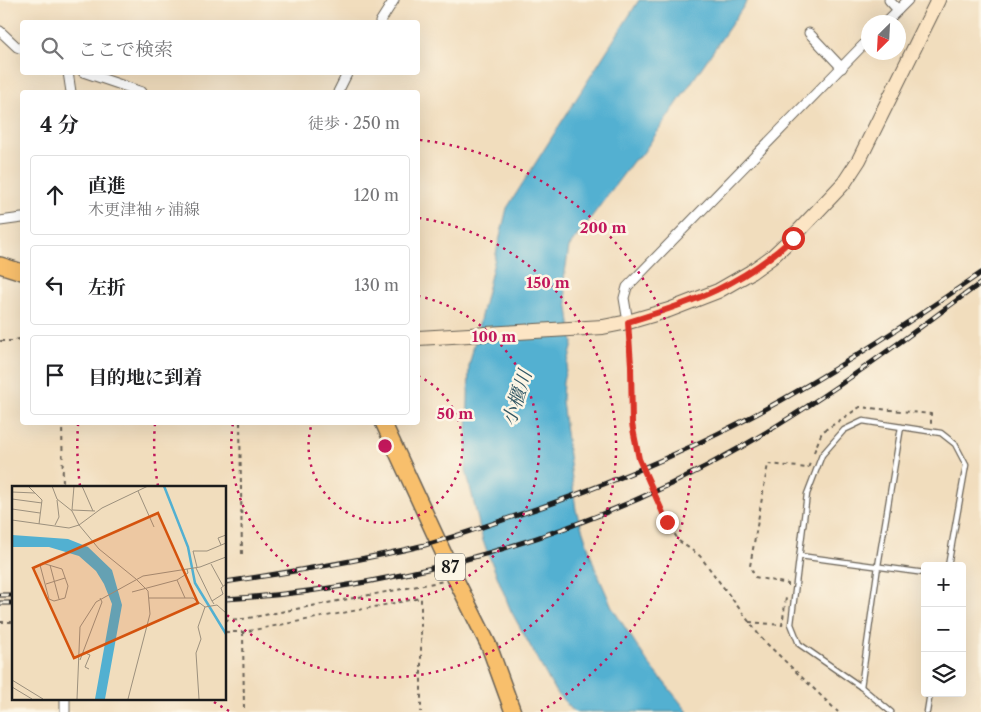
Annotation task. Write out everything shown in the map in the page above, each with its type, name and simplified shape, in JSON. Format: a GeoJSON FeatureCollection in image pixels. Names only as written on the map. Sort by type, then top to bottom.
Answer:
{"type":"FeatureCollection","features":[{"type":"Feature","properties":{"kind":"main road"},"geometry":{"type":"LineString","coordinates":[[420,338],[580,329],[628,322],[669,310],[718,291],[751,272],[772,257],[800,231],[844,183],[859,160],[938,0]]}},
{"type":"Feature","properties":{"kind":"main road"},"geometry":{"type":"LineString","coordinates":[[0,265],[20,271]]}},
{"type":"Feature","properties":{"kind":"main road","name":"87"},"geometry":{"type":"LineString","coordinates":[[384,425],[455,578],[489,646],[513,712]]}},
{"type":"Feature","properties":{"kind":"street"},"geometry":{"type":"LineString","coordinates":[[381,20],[394,0]]}},
{"type":"Feature","properties":{"kind":"street"},"geometry":{"type":"LineString","coordinates":[[889,0],[898,10]]}},
{"type":"Feature","properties":{"kind":"street"},"geometry":{"type":"LineString","coordinates":[[893,15],[908,0]]}},
{"type":"Feature","properties":{"kind":"street"},"geometry":{"type":"LineString","coordinates":[[0,31],[20,48]]}},
{"type":"Feature","properties":{"kind":"street"},"geometry":{"type":"LineString","coordinates":[[809,33],[842,68]]}},
{"type":"Feature","properties":{"kind":"street"},"geometry":{"type":"LineString","coordinates":[[628,322],[624,298],[627,287],[861,48]]}},
{"type":"Feature","properties":{"kind":"street"},"geometry":{"type":"LineString","coordinates":[[68,75],[71,90]]}},
{"type":"Feature","properties":{"kind":"street"},"geometry":{"type":"LineString","coordinates":[[92,75],[136,90]]}},
{"type":"Feature","properties":{"kind":"street"},"geometry":{"type":"LineString","coordinates":[[339,90],[346,75]]}},
{"type":"Feature","properties":{"kind":"street"},"geometry":{"type":"LineString","coordinates":[[0,221],[20,218]]}},
{"type":"Feature","properties":{"kind":"lane"},"geometry":{"type":"LineString","coordinates":[[891,712],[799,644],[791,624],[807,494],[822,455],[844,430],[863,420],[941,433],[955,444],[966,465],[949,562]]}},
{"type":"Feature","properties":{"kind":"lane"},"geometry":{"type":"LineString","coordinates":[[861,688],[878,566],[901,426]]}},
{"type":"Feature","properties":{"kind":"lane"},"geometry":{"type":"LineString","coordinates":[[800,556],[921,571]]}},
{"type":"Feature","properties":{"kind":"lane"},"geometry":{"type":"LineString","coordinates":[[927,712],[929,697]]}},
{"type":"Feature","properties":{"kind":"path"},"geometry":{"type":"LineString","coordinates":[[628,322],[631,355],[632,424],[639,459],[667,522],[679,541],[700,556],[762,639],[838,712]]}},
{"type":"Feature","properties":{"kind":"path"},"geometry":{"type":"LineString","coordinates":[[0,341],[13,341],[20,339]]}},
{"type":"Feature","properties":{"kind":"path"},"geometry":{"type":"LineString","coordinates":[[62,425],[63,486]]}},
{"type":"Feature","properties":{"kind":"path"},"geometry":{"type":"LineString","coordinates":[[240,425],[242,554]]}},
{"type":"Feature","properties":{"kind":"path"},"geometry":{"type":"LineString","coordinates":[[226,620],[243,619],[455,578]]}},
{"type":"Feature","properties":{"kind":"path"},"geometry":{"type":"LineString","coordinates":[[226,632],[243,632],[421,598],[421,712]]}},
{"type":"Feature","properties":{"kind":"path"},"geometry":{"type":"LineString","coordinates":[[243,632],[244,712]]}},
{"type":"Feature","properties":{"kind":"water","name":"小櫃川"},"geometry":{"type":"Polygon","coordinates":[[[639,0],[748,0],[641,156],[634,160],[569,247],[564,279],[573,344],[563,381],[562,401],[576,510],[595,568],[613,609],[647,661],[688,712],[574,712],[555,691],[511,611],[483,541],[466,470],[469,366],[507,208],[639,0]]]}},
{"type":"Feature","properties":{"kind":"railway"},"geometry":{"type":"LineString","coordinates":[[226,582],[325,566],[425,545],[542,507],[601,485],[688,448],[776,403],[865,350],[981,273]]}},
{"type":"Feature","properties":{"kind":"railway"},"geometry":{"type":"LineString","coordinates":[[226,599],[291,593],[358,583],[426,569],[493,552],[623,506],[684,477],[782,423],[857,373],[981,283]]}},
{"type":"Feature","properties":{"kind":"railway"},"geometry":{"type":"LineString","coordinates":[[0,595],[12,595]]}},
{"type":"Feature","properties":{"kind":"railway"},"geometry":{"type":"LineString","coordinates":[[0,603],[12,603]]}},
{"type":"Feature","properties":{"kind":"route"},"geometry":{"type":"LineString","coordinates":[[667,522],[639,459],[632,424],[628,322],[669,310],[718,291],[751,272],[772,257],[793,238]]}}]}
